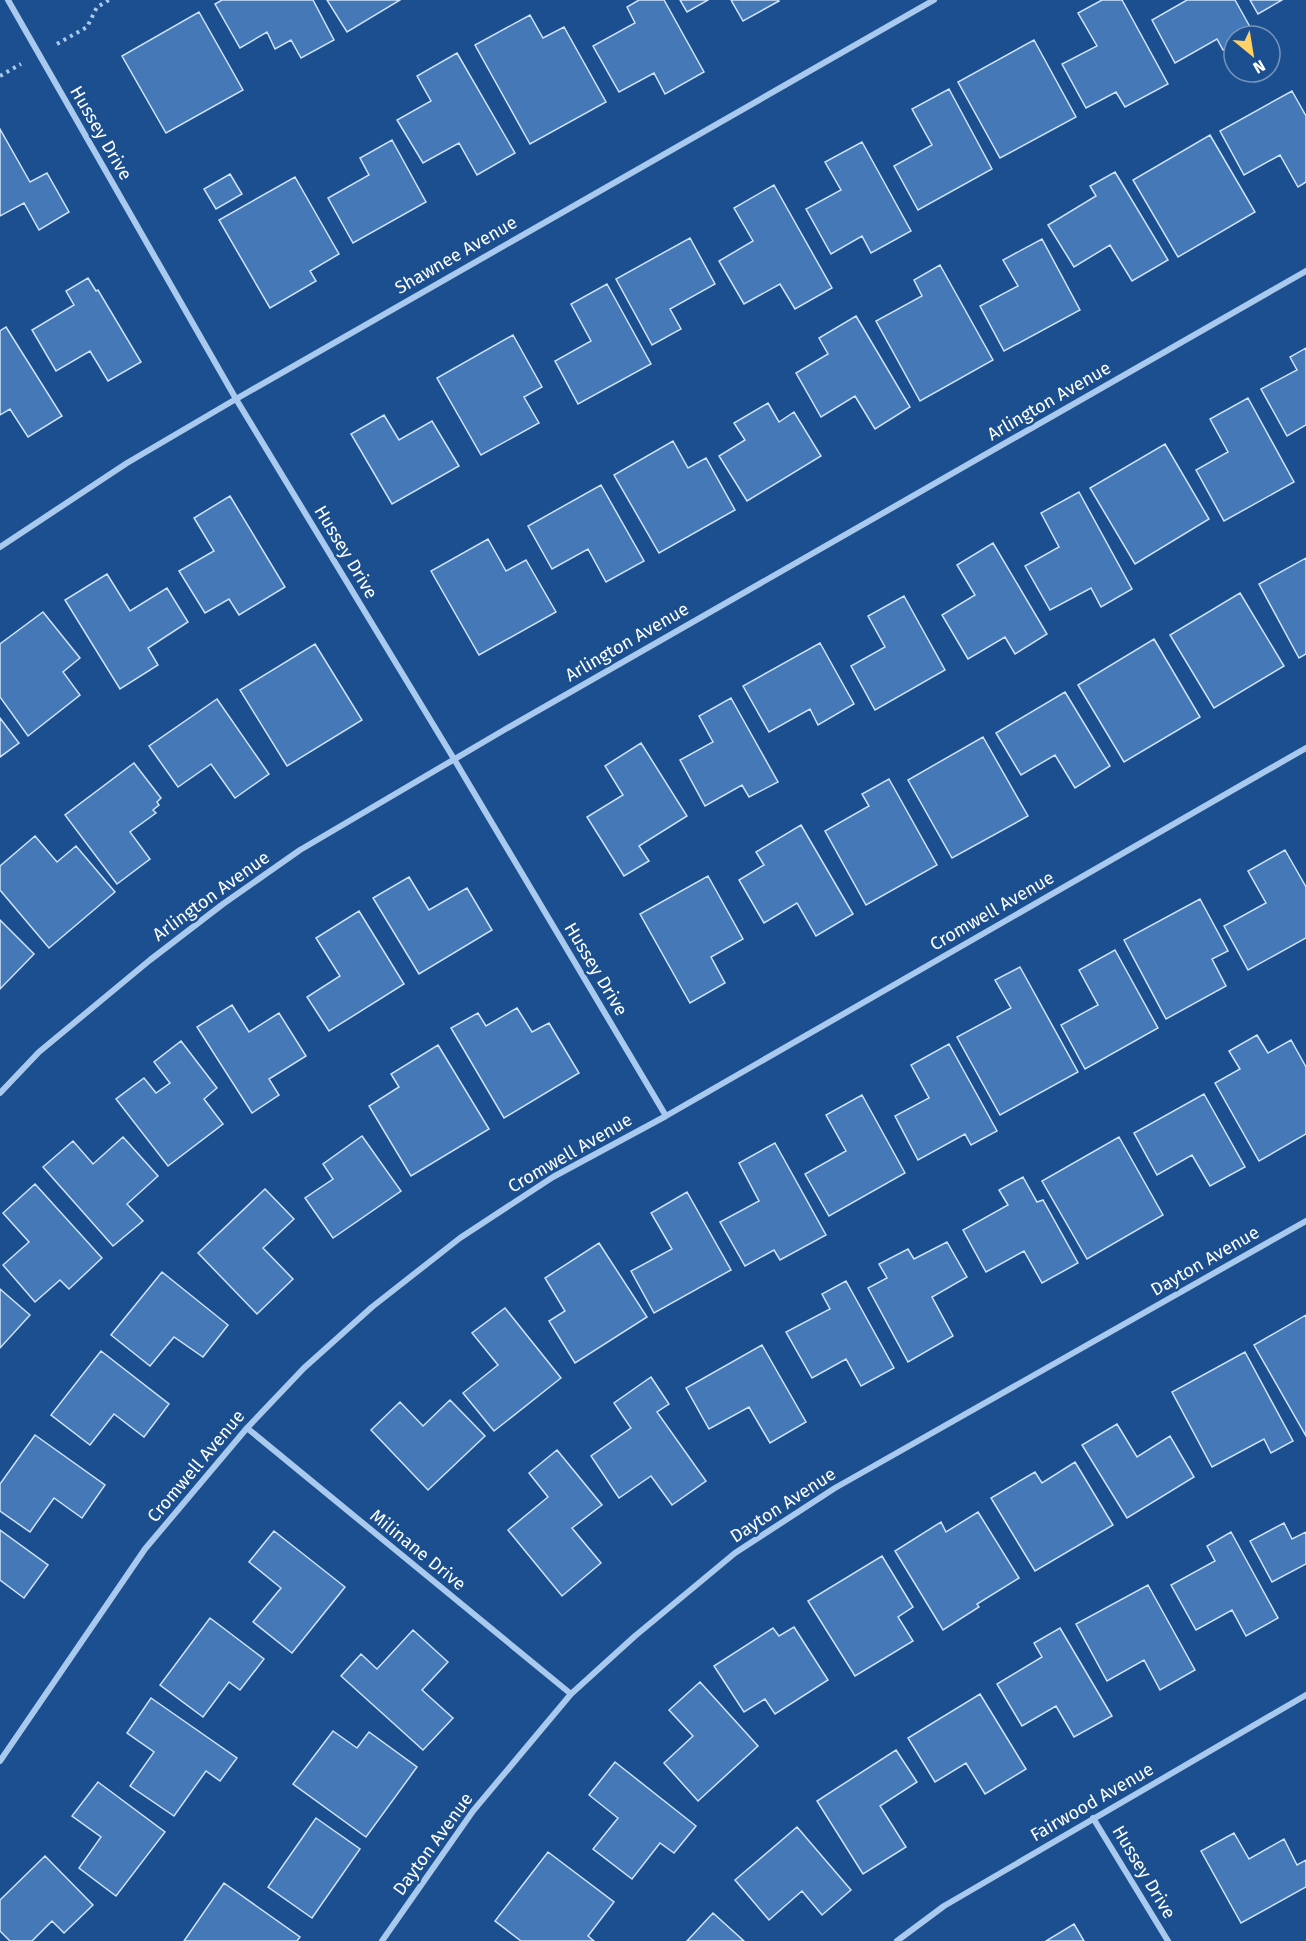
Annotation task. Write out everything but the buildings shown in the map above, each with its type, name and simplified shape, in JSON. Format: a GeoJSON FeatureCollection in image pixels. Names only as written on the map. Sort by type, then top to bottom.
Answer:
{"type":"FeatureCollection","features":[{"type":"Feature","properties":{"kind":"street","name":"Hussey Drive"},"geometry":{"type":"LineString","coordinates":[[8,0],[236,399],[454,759],[666,1116]]}},
{"type":"Feature","properties":{"kind":"street","name":"Shawnee Avenue"},"geometry":{"type":"LineString","coordinates":[[0,547],[127,463],[236,399],[934,0]]}},
{"type":"Feature","properties":{"kind":"street","name":"Arlington Avenue"},"geometry":{"type":"LineString","coordinates":[[0,1093],[39,1052],[150,960],[223,904],[300,850],[454,759],[1306,271]]}},
{"type":"Feature","properties":{"kind":"street","name":"Cromwell Avenue"},"geometry":{"type":"LineString","coordinates":[[0,1761],[145,1549],[247,1428],[304,1368],[346,1330],[460,1238],[553,1177],[666,1116],[1306,748]]}},
{"type":"Feature","properties":{"kind":"street","name":"Dayton Avenue"},"geometry":{"type":"LineString","coordinates":[[382,1941],[473,1811],[571,1694],[635,1636],[735,1553],[825,1495],[1306,1221]]}},
{"type":"Feature","properties":{"kind":"street","name":"Milinane Drive"},"geometry":{"type":"LineString","coordinates":[[247,1428],[571,1694]]}},
{"type":"Feature","properties":{"kind":"street","name":"Fairwood Avenue"},"geometry":{"type":"LineString","coordinates":[[897,1941],[944,1906],[1306,1695]]}},
{"type":"Feature","properties":{"kind":"street","name":"Hussey Drive"},"geometry":{"type":"LineString","coordinates":[[1093,1818],[1168,1941]]}},
{"type":"Feature","properties":{"kind":"path"},"geometry":{"type":"LineString","coordinates":[[87,27],[97,7],[110,0]]}}]}
